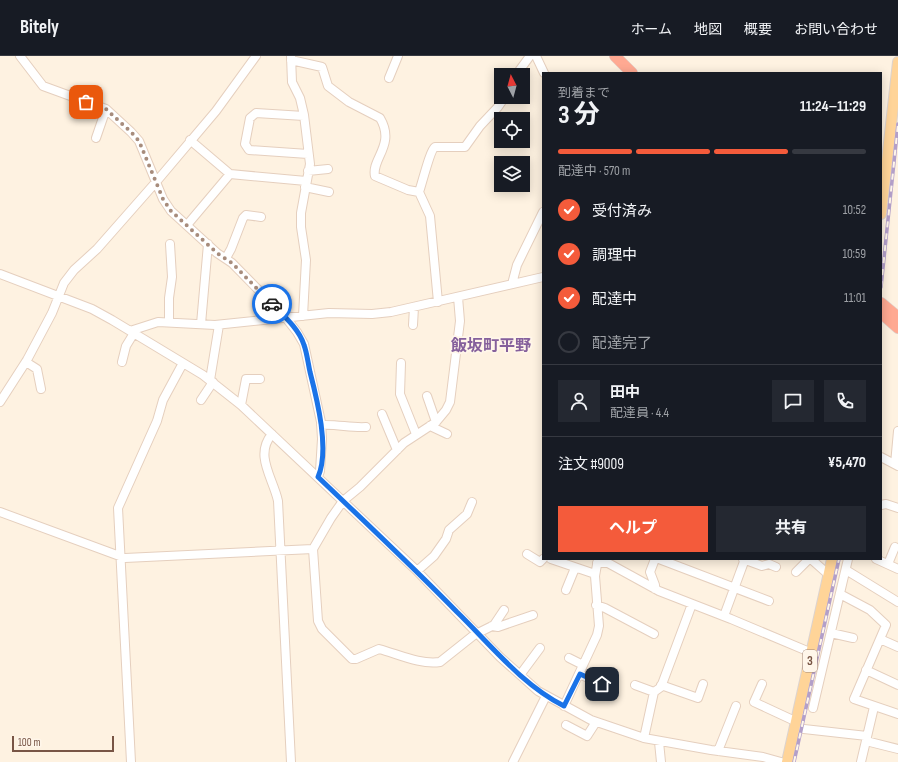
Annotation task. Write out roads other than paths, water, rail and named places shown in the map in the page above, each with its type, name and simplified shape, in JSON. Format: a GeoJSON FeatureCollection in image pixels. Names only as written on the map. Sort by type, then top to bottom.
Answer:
{"type":"FeatureCollection","features":[{"type":"Feature","properties":{"kind":"highway"},"geometry":{"type":"LineString","coordinates":[[615,56],[631,72]]}},
{"type":"Feature","properties":{"kind":"highway"},"geometry":{"type":"LineString","coordinates":[[882,303],[898,317]]}},
{"type":"Feature","properties":{"kind":"highway"},"geometry":{"type":"LineString","coordinates":[[882,315],[898,328]]}},
{"type":"Feature","properties":{"kind":"main road"},"geometry":{"type":"LineString","coordinates":[[882,206],[896,93],[898,62]]}},
{"type":"Feature","properties":{"kind":"main road","name":"3"},"geometry":{"type":"LineString","coordinates":[[787,762],[832,560]]}},
{"type":"Feature","properties":{"kind":"street"},"geometry":{"type":"LineString","coordinates":[[20,56],[43,86],[106,109],[139,141],[156,182],[171,211],[226,258],[286,318],[304,344],[321,425],[320,472],[318,477]]}},
{"type":"Feature","properties":{"kind":"street"},"geometry":{"type":"LineString","coordinates":[[0,402],[26,362],[52,313],[64,282],[74,270],[97,249],[156,182],[216,111],[256,56]]}},
{"type":"Feature","properties":{"kind":"street"},"geometry":{"type":"LineString","coordinates":[[389,78],[398,56]]}},
{"type":"Feature","properties":{"kind":"street"},"geometry":{"type":"LineString","coordinates":[[521,68],[530,56]]}},
{"type":"Feature","properties":{"kind":"street"},"geometry":{"type":"LineString","coordinates":[[536,56],[544,72]]}},
{"type":"Feature","properties":{"kind":"street"},"geometry":{"type":"LineString","coordinates":[[303,316],[306,260],[301,227],[305,184],[310,164],[304,116],[300,98],[292,82],[291,58],[322,66],[328,86],[350,102],[380,118],[383,123],[386,146],[375,171],[375,176],[408,190],[419,192]]}},
{"type":"Feature","properties":{"kind":"street"},"geometry":{"type":"LineString","coordinates":[[438,302],[430,216],[419,192],[432,148],[465,147],[480,126],[500,104]]}},
{"type":"Feature","properties":{"kind":"street"},"geometry":{"type":"LineString","coordinates":[[96,138],[106,109]]}},
{"type":"Feature","properties":{"kind":"street"},"geometry":{"type":"LineString","coordinates":[[304,116],[256,113],[250,118],[245,144],[249,150],[308,154]]}},
{"type":"Feature","properties":{"kind":"street"},"geometry":{"type":"LineString","coordinates":[[190,140],[230,174],[305,184],[329,192]]}},
{"type":"Feature","properties":{"kind":"street"},"geometry":{"type":"LineString","coordinates":[[308,171],[328,170]]}},
{"type":"Feature","properties":{"kind":"street"},"geometry":{"type":"LineString","coordinates":[[187,226],[230,174]]}},
{"type":"Feature","properties":{"kind":"street"},"geometry":{"type":"LineString","coordinates":[[512,284],[518,266],[542,214]]}},
{"type":"Feature","properties":{"kind":"street"},"geometry":{"type":"LineString","coordinates":[[226,258],[243,218],[246,215],[261,217]]}},
{"type":"Feature","properties":{"kind":"street"},"geometry":{"type":"LineString","coordinates":[[169,322],[169,298],[172,277],[170,244]]}},
{"type":"Feature","properties":{"kind":"street"},"geometry":{"type":"LineString","coordinates":[[201,324],[208,244]]}},
{"type":"Feature","properties":{"kind":"street"},"geometry":{"type":"LineString","coordinates":[[0,274],[92,309],[211,381],[242,405],[417,571],[520,675],[546,696],[596,722],[644,738],[660,742],[763,757],[781,762]]}},
{"type":"Feature","properties":{"kind":"street"},"geometry":{"type":"LineString","coordinates":[[122,362],[126,346],[132,332],[158,322],[219,325],[329,313],[372,314],[438,302],[542,276]]}},
{"type":"Feature","properties":{"kind":"street"},"geometry":{"type":"LineString","coordinates":[[458,297],[460,321],[451,395],[446,410],[433,424],[416,434],[397,450],[343,501],[331,518],[313,549],[318,621],[322,629],[352,659],[356,659],[379,649],[425,662],[440,662],[478,633],[492,626],[504,610]]}},
{"type":"Feature","properties":{"kind":"street"},"geometry":{"type":"LineString","coordinates":[[413,325],[414,307]]}},
{"type":"Feature","properties":{"kind":"street"},"geometry":{"type":"LineString","coordinates":[[201,400],[211,381],[219,325]]}},
{"type":"Feature","properties":{"kind":"street"},"geometry":{"type":"LineString","coordinates":[[26,362],[37,369],[41,389]]}},
{"type":"Feature","properties":{"kind":"street"},"geometry":{"type":"LineString","coordinates":[[131,762],[118,508],[158,421],[163,400],[183,363]]}},
{"type":"Feature","properties":{"kind":"street"},"geometry":{"type":"LineString","coordinates":[[401,363],[400,394],[416,434]]}},
{"type":"Feature","properties":{"kind":"street"},"geometry":{"type":"LineString","coordinates":[[242,405],[246,379],[260,379]]}},
{"type":"Feature","properties":{"kind":"street"},"geometry":{"type":"LineString","coordinates":[[427,396],[433,424],[447,434]]}},
{"type":"Feature","properties":{"kind":"street"},"geometry":{"type":"LineString","coordinates":[[382,414],[397,450]]}},
{"type":"Feature","properties":{"kind":"street"},"geometry":{"type":"LineString","coordinates":[[321,425],[340,424],[348,428],[366,427]]}},
{"type":"Feature","properties":{"kind":"street"},"geometry":{"type":"LineString","coordinates":[[882,458],[896,465],[898,431]]}},
{"type":"Feature","properties":{"kind":"street"},"geometry":{"type":"LineString","coordinates":[[272,434],[265,448],[264,461],[278,501],[282,550],[291,762]]}},
{"type":"Feature","properties":{"kind":"street"},"geometry":{"type":"LineString","coordinates":[[417,571],[434,556],[446,540],[449,530],[466,514],[472,502]]}},
{"type":"Feature","properties":{"kind":"street"},"geometry":{"type":"LineString","coordinates":[[882,505],[886,504],[898,508]]}},
{"type":"Feature","properties":{"kind":"street"},"geometry":{"type":"LineString","coordinates":[[0,512],[120,557],[313,549]]}},
{"type":"Feature","properties":{"kind":"street"},"geometry":{"type":"LineString","coordinates":[[888,564],[895,547]]}},
{"type":"Feature","properties":{"kind":"street"},"geometry":{"type":"LineString","coordinates":[[526,554],[537,561],[540,562],[542,560]]}},
{"type":"Feature","properties":{"kind":"street"},"geometry":{"type":"LineString","coordinates":[[554,560],[595,574]]}},
{"type":"Feature","properties":{"kind":"street"},"geometry":{"type":"LineString","coordinates":[[654,589],[655,585],[650,572],[655,560]]}},
{"type":"Feature","properties":{"kind":"street"},"geometry":{"type":"LineString","coordinates":[[662,560],[769,601]]}},
{"type":"Feature","properties":{"kind":"street"},"geometry":{"type":"LineString","coordinates":[[724,616],[744,560]]}},
{"type":"Feature","properties":{"kind":"street"},"geometry":{"type":"LineString","coordinates":[[747,560],[762,566],[769,564],[776,567]]}},
{"type":"Feature","properties":{"kind":"street"},"geometry":{"type":"LineString","coordinates":[[796,572],[809,560]]}},
{"type":"Feature","properties":{"kind":"street"},"geometry":{"type":"LineString","coordinates":[[811,560],[829,575]]}},
{"type":"Feature","properties":{"kind":"street"},"geometry":{"type":"LineString","coordinates":[[813,708],[848,560]]}},
{"type":"Feature","properties":{"kind":"street"},"geometry":{"type":"LineString","coordinates":[[878,560],[898,569]]}},
{"type":"Feature","properties":{"kind":"street"},"geometry":{"type":"LineString","coordinates":[[564,706],[580,674],[598,630],[595,574],[598,561],[608,563],[654,589],[724,616],[812,653]]}},
{"type":"Feature","properties":{"kind":"street"},"geometry":{"type":"LineString","coordinates":[[566,590],[575,568]]}},
{"type":"Feature","properties":{"kind":"street"},"geometry":{"type":"LineString","coordinates":[[846,570],[898,602]]}},
{"type":"Feature","properties":{"kind":"street"},"geometry":{"type":"LineString","coordinates":[[840,594],[870,610],[886,624],[854,699],[898,714]]}},
{"type":"Feature","properties":{"kind":"street"},"geometry":{"type":"LineString","coordinates":[[644,738],[654,692],[661,686],[692,604]]}},
{"type":"Feature","properties":{"kind":"street"},"geometry":{"type":"LineString","coordinates":[[596,605],[605,608],[654,634]]}},
{"type":"Feature","properties":{"kind":"street"},"geometry":{"type":"LineString","coordinates":[[492,626],[498,627],[533,615]]}},
{"type":"Feature","properties":{"kind":"street"},"geometry":{"type":"LineString","coordinates":[[831,633],[853,638]]}},
{"type":"Feature","properties":{"kind":"street"},"geometry":{"type":"LineString","coordinates":[[880,639],[898,647]]}},
{"type":"Feature","properties":{"kind":"street"},"geometry":{"type":"LineString","coordinates":[[520,675],[540,648]]}},
{"type":"Feature","properties":{"kind":"street"},"geometry":{"type":"LineString","coordinates":[[569,658],[584,665]]}},
{"type":"Feature","properties":{"kind":"street"},"geometry":{"type":"LineString","coordinates":[[866,670],[898,684]]}},
{"type":"Feature","properties":{"kind":"street"},"geometry":{"type":"LineString","coordinates":[[580,674],[602,684]]}},
{"type":"Feature","properties":{"kind":"street"},"geometry":{"type":"LineString","coordinates":[[661,686],[698,698],[703,684]]}},
{"type":"Feature","properties":{"kind":"street"},"geometry":{"type":"LineString","coordinates":[[762,684],[754,702],[796,725],[866,739],[898,750]]}},
{"type":"Feature","properties":{"kind":"street"},"geometry":{"type":"LineString","coordinates":[[635,685],[654,692]]}},
{"type":"Feature","properties":{"kind":"street"},"geometry":{"type":"LineString","coordinates":[[513,762],[546,696]]}},
{"type":"Feature","properties":{"kind":"street"},"geometry":{"type":"LineString","coordinates":[[718,751],[736,706]]}},
{"type":"Feature","properties":{"kind":"street"},"geometry":{"type":"LineString","coordinates":[[860,762],[874,707]]}},
{"type":"Feature","properties":{"kind":"street"},"geometry":{"type":"LineString","coordinates":[[566,725],[587,736],[596,722]]}},
{"type":"Feature","properties":{"kind":"street"},"geometry":{"type":"LineString","coordinates":[[660,742],[661,762]]}},
{"type":"Feature","properties":{"kind":"railway"},"geometry":{"type":"LineString","coordinates":[[882,277],[898,124]]}},
{"type":"Feature","properties":{"kind":"railway"},"geometry":{"type":"LineString","coordinates":[[794,762],[839,560]]}},
{"type":"Feature","properties":{"kind":"district","name":"飯坂町平野"},"geometry":{"type":"Point","coordinates":[491,346]}}]}
